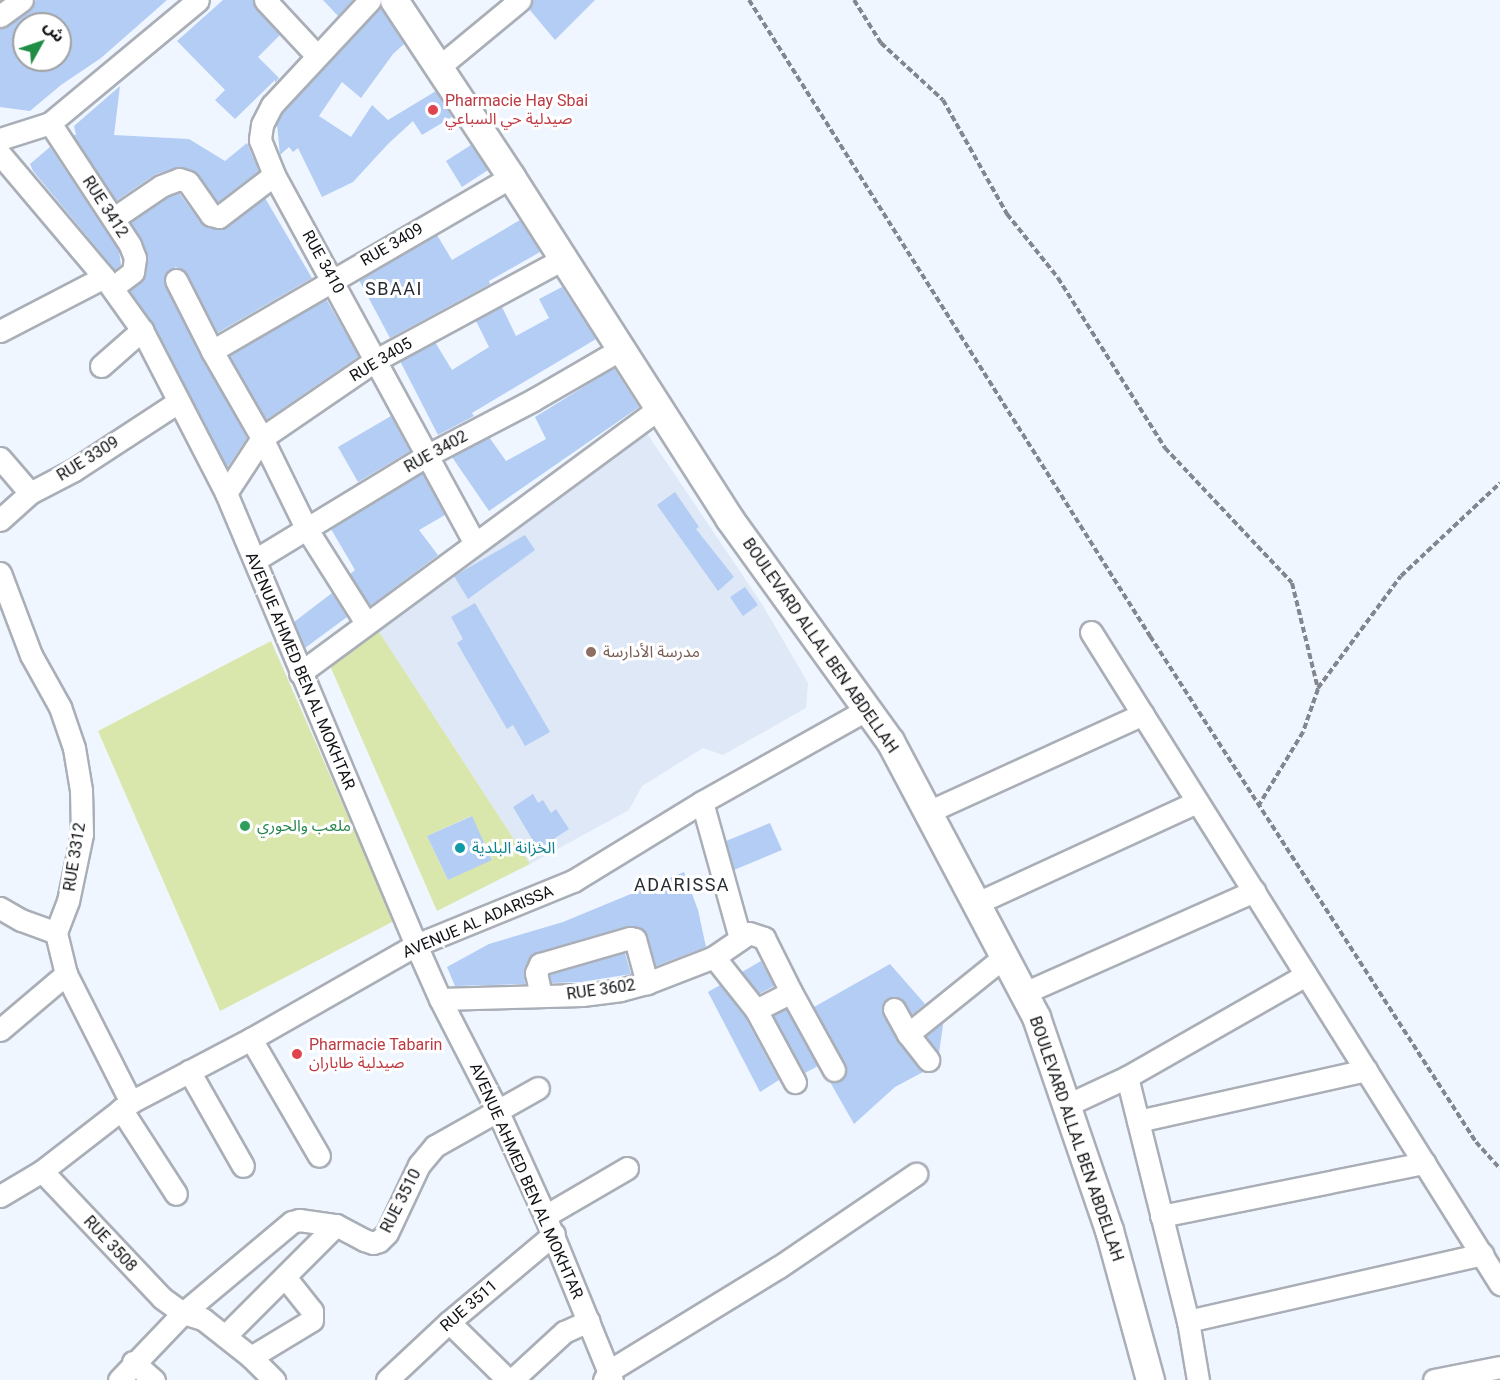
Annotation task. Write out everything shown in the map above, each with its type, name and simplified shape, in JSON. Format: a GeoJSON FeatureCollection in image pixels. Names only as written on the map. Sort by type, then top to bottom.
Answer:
{"type":"FeatureCollection","features":[{"type":"Feature","properties":{"kind":"street"},"geometry":{"type":"LineString","coordinates":[[0,15],[22,0]]}},
{"type":"Feature","properties":{"kind":"street"},"geometry":{"type":"LineString","coordinates":[[0,139],[50,123],[198,0]]}},
{"type":"Feature","properties":{"kind":"street"},"geometry":{"type":"LineString","coordinates":[[266,0],[317,56]]}},
{"type":"Feature","properties":{"kind":"street","name":"RUE 3410"},"geometry":{"type":"LineString","coordinates":[[370,0],[272,105],[262,125],[260,140],[274,175],[333,279],[475,543]]}},
{"type":"Feature","properties":{"kind":"street","name":"BOULEVARD ALLAL BEN ABDELLAH"},"geometry":{"type":"LineString","coordinates":[[394,0],[511,177],[729,518],[890,741],[1036,1017],[1109,1230],[1150,1380]]}},
{"type":"Feature","properties":{"kind":"street"},"geometry":{"type":"LineString","coordinates":[[439,67],[520,0]]}},
{"type":"Feature","properties":{"kind":"street","name":"RUE 3412"},"geometry":{"type":"LineString","coordinates":[[50,123],[130,245],[135,266],[133,272],[108,283]]}},
{"type":"Feature","properties":{"kind":"street","name":"AVENUE AHMED BEN AL MOKHTAR"},"geometry":{"type":"LineString","coordinates":[[0,154],[108,283],[142,330],[226,493],[416,945],[440,999],[498,1110],[549,1225],[589,1321],[608,1377]]}},
{"type":"Feature","properties":{"kind":"street"},"geometry":{"type":"LineString","coordinates":[[114,218],[161,186],[179,179],[188,182],[211,215],[219,217],[274,175]]}},
{"type":"Feature","properties":{"kind":"street","name":"RUE 3409"},"geometry":{"type":"LineString","coordinates":[[212,351],[511,177]]}},
{"type":"Feature","properties":{"kind":"street","name":"RUE 3405"},"geometry":{"type":"LineString","coordinates":[[226,493],[262,438],[376,360],[563,259]]}},
{"type":"Feature","properties":{"kind":"street"},"geometry":{"type":"LineString","coordinates":[[176,280],[212,351],[262,438],[306,528],[366,623]]}},
{"type":"Feature","properties":{"kind":"street"},"geometry":{"type":"LineString","coordinates":[[0,331],[108,283]]}},
{"type":"Feature","properties":{"kind":"street"},"geometry":{"type":"LineString","coordinates":[[101,366],[142,330]]}},
{"type":"Feature","properties":{"kind":"street","name":"RUE 3402"},"geometry":{"type":"LineString","coordinates":[[255,560],[428,455],[533,400],[621,349]]}},
{"type":"Feature","properties":{"kind":"street","name":"RUE 3309"},"geometry":{"type":"LineString","coordinates":[[0,520],[30,494],[74,470],[178,402]]}},
{"type":"Feature","properties":{"kind":"street"},"geometry":{"type":"LineString","coordinates":[[300,673],[658,409]]}},
{"type":"Feature","properties":{"kind":"street"},"geometry":{"type":"LineString","coordinates":[[0,458],[30,494]]}},
{"type":"Feature","properties":{"kind":"street","name":"RUE 3312"},"geometry":{"type":"LineString","coordinates":[[0,573],[31,655],[60,707],[74,748],[81,790],[82,834],[68,900],[56,933]]}},
{"type":"Feature","properties":{"kind":"street"},"geometry":{"type":"LineString","coordinates":[[1091,632],[1500,1284]]}},
{"type":"Feature","properties":{"kind":"street","name":"AVENUE AL ADARISSA"},"geometry":{"type":"LineString","coordinates":[[0,1196],[42,1172],[126,1106],[251,1039],[416,945],[573,881],[702,802],[868,709]]}},
{"type":"Feature","properties":{"kind":"street"},"geometry":{"type":"LineString","coordinates":[[928,812],[1143,714]]}},
{"type":"Feature","properties":{"kind":"street"},"geometry":{"type":"LineString","coordinates":[[702,802],[745,935],[764,938],[834,1070]]}},
{"type":"Feature","properties":{"kind":"street"},"geometry":{"type":"LineString","coordinates":[[977,903],[1197,802]]}},
{"type":"Feature","properties":{"kind":"street"},"geometry":{"type":"LineString","coordinates":[[1024,993],[1254,891]]}},
{"type":"Feature","properties":{"kind":"street"},"geometry":{"type":"LineString","coordinates":[[0,908],[56,933],[66,974],[126,1106],[176,1194]]}},
{"type":"Feature","properties":{"kind":"street","name":"RUE 3602"},"geometry":{"type":"LineString","coordinates":[[440,999],[582,995],[647,983],[714,957],[745,935]]}},
{"type":"Feature","properties":{"kind":"street"},"geometry":{"type":"LineString","coordinates":[[541,996],[536,973],[540,964],[630,938],[635,939],[647,983]]}},
{"type":"Feature","properties":{"kind":"street"},"geometry":{"type":"LineString","coordinates":[[908,1034],[1005,956]]}},
{"type":"Feature","properties":{"kind":"street"},"geometry":{"type":"LineString","coordinates":[[714,957],[756,1010],[795,1082]]}},
{"type":"Feature","properties":{"kind":"street"},"geometry":{"type":"LineString","coordinates":[[0,1030],[66,974]]}},
{"type":"Feature","properties":{"kind":"street"},"geometry":{"type":"LineString","coordinates":[[1067,1105],[1127,1077],[1306,975]]}},
{"type":"Feature","properties":{"kind":"street"},"geometry":{"type":"LineString","coordinates":[[756,1010],[791,992]]}},
{"type":"Feature","properties":{"kind":"street"},"geometry":{"type":"LineString","coordinates":[[894,1009],[908,1034],[928,1060]]}},
{"type":"Feature","properties":{"kind":"street"},"geometry":{"type":"LineString","coordinates":[[251,1039],[319,1156]]}},
{"type":"Feature","properties":{"kind":"street"},"geometry":{"type":"LineString","coordinates":[[1138,1121],[1366,1070]]}},
{"type":"Feature","properties":{"kind":"street"},"geometry":{"type":"LineString","coordinates":[[189,1071],[243,1166]]}},
{"type":"Feature","properties":{"kind":"street"},"geometry":{"type":"LineString","coordinates":[[1127,1077],[1188,1321],[1198,1380]]}},
{"type":"Feature","properties":{"kind":"street"},"geometry":{"type":"LineString","coordinates":[[498,1110],[538,1088]]}},
{"type":"Feature","properties":{"kind":"street","name":"RUE 3510"},"geometry":{"type":"LineString","coordinates":[[119,1380],[133,1362],[183,1313],[292,1222],[299,1220],[336,1225],[364,1240],[373,1243],[379,1241],[387,1233],[419,1165],[435,1146],[498,1110]]}},
{"type":"Feature","properties":{"kind":"street"},"geometry":{"type":"LineString","coordinates":[[1161,1216],[1425,1164]]}},
{"type":"Feature","properties":{"kind":"street","name":"RUE 3511"},"geometry":{"type":"LineString","coordinates":[[396,1378],[449,1322],[549,1225],[627,1168]]}},
{"type":"Feature","properties":{"kind":"street","name":"RUE 3508"},"geometry":{"type":"LineString","coordinates":[[42,1172],[145,1281],[183,1313],[203,1319],[251,1357],[274,1380]]}},
{"type":"Feature","properties":{"kind":"street"},"geometry":{"type":"LineString","coordinates":[[608,1377],[779,1267],[916,1174]]}},
{"type":"Feature","properties":{"kind":"street"},"geometry":{"type":"LineString","coordinates":[[225,1336],[336,1225]]}},
{"type":"Feature","properties":{"kind":"street"},"geometry":{"type":"LineString","coordinates":[[1188,1321],[1482,1254]]}},
{"type":"Feature","properties":{"kind":"street"},"geometry":{"type":"LineString","coordinates":[[251,1357],[312,1320],[312,1311],[285,1277]]}},
{"type":"Feature","properties":{"kind":"street"},"geometry":{"type":"LineString","coordinates":[[449,1322],[510,1380],[564,1332],[589,1321]]}},
{"type":"Feature","properties":{"kind":"street"},"geometry":{"type":"LineString","coordinates":[[133,1362],[154,1380]]}},
{"type":"Feature","properties":{"kind":"street"},"geometry":{"type":"LineString","coordinates":[[1434,1380],[1500,1367]]}},
{"type":"Feature","properties":{"kind":"path"},"geometry":{"type":"LineString","coordinates":[[749,0],[1259,805],[1476,1142],[1500,1169]]}},
{"type":"Feature","properties":{"kind":"path"},"geometry":{"type":"LineString","coordinates":[[854,0],[881,43],[943,100],[1007,214],[1058,278],[1165,448],[1292,583],[1318,689]]}},
{"type":"Feature","properties":{"kind":"path"},"geometry":{"type":"LineString","coordinates":[[1259,805],[1303,732],[1318,689],[1401,576],[1500,483]]}},
{"type":"Feature","properties":{"kind":"shaded area","name":"مدرسة الأدارسة"},"geometry":{"type":"Polygon","coordinates":[[[638,420],[762,604],[808,683],[806,708],[723,755],[703,748],[642,786],[629,810],[530,864],[372,621],[638,420]]]}},
{"type":"Feature","properties":{"kind":"green space"},"geometry":{"type":"Polygon","coordinates":[[[372,621],[530,864],[437,911],[324,652],[372,621]],[[471,816],[427,836],[448,880],[492,859],[471,816]]]}},
{"type":"Feature","properties":{"kind":"green space","name":"ملعب والحوري"},"geometry":{"type":"Polygon","coordinates":[[[271,641],[394,921],[220,1011],[98,731],[271,641]]]}},
{"type":"Feature","properties":{"kind":"building"},"geometry":{"type":"Polygon","coordinates":[[[36,0],[167,0],[101,58],[61,85],[30,111],[0,107],[0,29],[12,21],[12,72],[72,72],[72,12],[27,12],[36,0]]]}},
{"type":"Feature","properties":{"kind":"building"},"geometry":{"type":"Polygon","coordinates":[[[223,0],[253,0],[256,9],[280,35],[258,57],[279,78],[235,119],[215,100],[225,90],[177,41],[223,0]]]}},
{"type":"Feature","properties":{"kind":"building"},"geometry":{"type":"Polygon","coordinates":[[[323,0],[353,0],[338,16],[323,0]]]}},
{"type":"Feature","properties":{"kind":"building"},"geometry":{"type":"Polygon","coordinates":[[[532,0],[595,0],[555,40],[529,9],[532,0]]]}},
{"type":"Feature","properties":{"kind":"building"},"geometry":{"type":"Polygon","coordinates":[[[380,7],[404,44],[393,54],[361,98],[342,82],[319,116],[351,137],[372,105],[388,120],[436,91],[452,117],[422,135],[413,121],[353,182],[322,197],[298,148],[293,152],[289,147],[280,155],[277,124],[283,112],[380,7]]]}},
{"type":"Feature","properties":{"kind":"building"},"geometry":{"type":"Polygon","coordinates":[[[120,86],[114,135],[189,139],[225,161],[247,143],[259,171],[218,202],[198,175],[182,167],[156,174],[116,201],[73,135],[76,135],[74,126],[120,86]]]}},
{"type":"Feature","properties":{"kind":"building"},"geometry":{"type":"Polygon","coordinates":[[[471,145],[488,170],[462,187],[446,161],[471,145]]]}},
{"type":"Feature","properties":{"kind":"building"},"geometry":{"type":"Polygon","coordinates":[[[50,147],[119,251],[121,265],[115,270],[33,171],[30,164],[50,147]]]}},
{"type":"Feature","properties":{"kind":"building"},"geometry":{"type":"Polygon","coordinates":[[[179,193],[201,223],[216,229],[227,227],[265,198],[312,278],[217,333],[187,274],[176,267],[165,274],[165,286],[247,438],[227,468],[153,324],[130,291],[145,275],[148,259],[142,240],[130,222],[167,197],[179,193]]]}},
{"type":"Feature","properties":{"kind":"building"},"geometry":{"type":"Polygon","coordinates":[[[520,220],[540,252],[489,281],[490,284],[390,338],[359,280],[437,235],[452,260],[520,220]]]}},
{"type":"Feature","properties":{"kind":"building"},"geometry":{"type":"Polygon","coordinates":[[[562,287],[596,339],[472,413],[474,416],[438,435],[400,361],[435,342],[452,370],[489,347],[476,321],[502,307],[516,336],[549,318],[539,299],[562,287]]]}},
{"type":"Feature","properties":{"kind":"building"},"geometry":{"type":"Polygon","coordinates":[[[326,299],[359,356],[266,420],[229,356],[326,299]]]}},
{"type":"Feature","properties":{"kind":"building"},"geometry":{"type":"Polygon","coordinates":[[[614,368],[639,407],[489,511],[452,457],[489,437],[506,461],[546,439],[535,417],[614,368]]]}},
{"type":"Feature","properties":{"kind":"building"},"geometry":{"type":"Polygon","coordinates":[[[391,416],[410,451],[358,482],[338,447],[391,416]]]}},
{"type":"Feature","properties":{"kind":"building"},"geometry":{"type":"Polygon","coordinates":[[[422,473],[445,515],[419,530],[438,555],[370,606],[350,574],[355,570],[331,529],[422,473]]]}},
{"type":"Feature","properties":{"kind":"building"},"geometry":{"type":"Polygon","coordinates":[[[675,492],[699,527],[696,529],[734,577],[718,591],[657,505],[675,492]]]}},
{"type":"Feature","properties":{"kind":"building"},"geometry":{"type":"Polygon","coordinates":[[[525,535],[535,550],[468,599],[454,576],[525,535]]]}},
{"type":"Feature","properties":{"kind":"building"},"geometry":{"type":"Polygon","coordinates":[[[745,587],[758,605],[743,616],[730,597],[745,587]]]}},
{"type":"Feature","properties":{"kind":"building"},"geometry":{"type":"Polygon","coordinates":[[[332,593],[347,617],[305,648],[294,622],[332,593]]]}},
{"type":"Feature","properties":{"kind":"building"},"geometry":{"type":"Polygon","coordinates":[[[475,603],[550,732],[525,746],[513,725],[507,729],[457,643],[463,639],[451,617],[475,603]]]}},
{"type":"Feature","properties":{"kind":"building"},"geometry":{"type":"Polygon","coordinates":[[[533,794],[538,803],[543,800],[551,813],[556,809],[569,829],[538,849],[513,807],[533,794]]]}},
{"type":"Feature","properties":{"kind":"building","name":"الخزانة البلدية"},"geometry":{"type":"Polygon","coordinates":[[[472,816],[492,860],[448,880],[427,836],[472,816]]]}},
{"type":"Feature","properties":{"kind":"building"},"geometry":{"type":"Polygon","coordinates":[[[770,823],[782,850],[734,870],[726,841],[770,823]]]}},
{"type":"Feature","properties":{"kind":"building"},"geometry":{"type":"Polygon","coordinates":[[[684,872],[698,910],[706,947],[656,966],[644,930],[627,926],[532,954],[524,969],[525,984],[455,986],[447,967],[489,944],[563,922],[684,872]]]}},
{"type":"Feature","properties":{"kind":"building"},"geometry":{"type":"Polygon","coordinates":[[[625,953],[631,974],[581,982],[551,983],[549,975],[625,953]]]}},
{"type":"Feature","properties":{"kind":"building"},"geometry":{"type":"Polygon","coordinates":[[[761,961],[774,986],[759,994],[742,972],[761,961]]]}},
{"type":"Feature","properties":{"kind":"building"},"geometry":{"type":"Polygon","coordinates":[[[890,964],[925,1004],[912,1015],[901,998],[888,998],[883,1003],[883,1015],[898,1042],[923,1072],[895,1087],[854,1124],[830,1082],[840,1081],[845,1077],[845,1064],[814,1007],[890,964]]]}},
{"type":"Feature","properties":{"kind":"building"},"geometry":{"type":"Polygon","coordinates":[[[720,985],[745,1017],[779,1080],[760,1092],[708,992],[720,985]]]}},
{"type":"Feature","properties":{"kind":"building"},"geometry":{"type":"Polygon","coordinates":[[[786,1009],[818,1066],[805,1073],[773,1015],[786,1009]]]}},
{"type":"Feature","properties":{"kind":"building"},"geometry":{"type":"Polygon","coordinates":[[[942,1023],[943,1025],[939,1053],[926,1036],[942,1023]]]}},
{"type":"Feature","properties":{"kind":"place","name":"Pharmacie Hay Sbai صيدلية حي السباعي"},"geometry":{"type":"Point","coordinates":[433,110]}},
{"type":"Feature","properties":{"kind":"place","name":"مدرسة الأدارسة"},"geometry":{"type":"Point","coordinates":[591,652]}},
{"type":"Feature","properties":{"kind":"place","name":"ملعب والحوري"},"geometry":{"type":"Point","coordinates":[245,826]}},
{"type":"Feature","properties":{"kind":"place","name":"الخزانة البلدية"},"geometry":{"type":"Point","coordinates":[460,848]}},
{"type":"Feature","properties":{"kind":"place","name":"Pharmacie Tabarin صيدلية طاباران"},"geometry":{"type":"Point","coordinates":[297,1054]}},
{"type":"Feature","properties":{"kind":"district","name":"SBAAI"},"geometry":{"type":"Point","coordinates":[394,289]}},
{"type":"Feature","properties":{"kind":"district","name":"ADARISSA"},"geometry":{"type":"Point","coordinates":[682,885]}}]}
